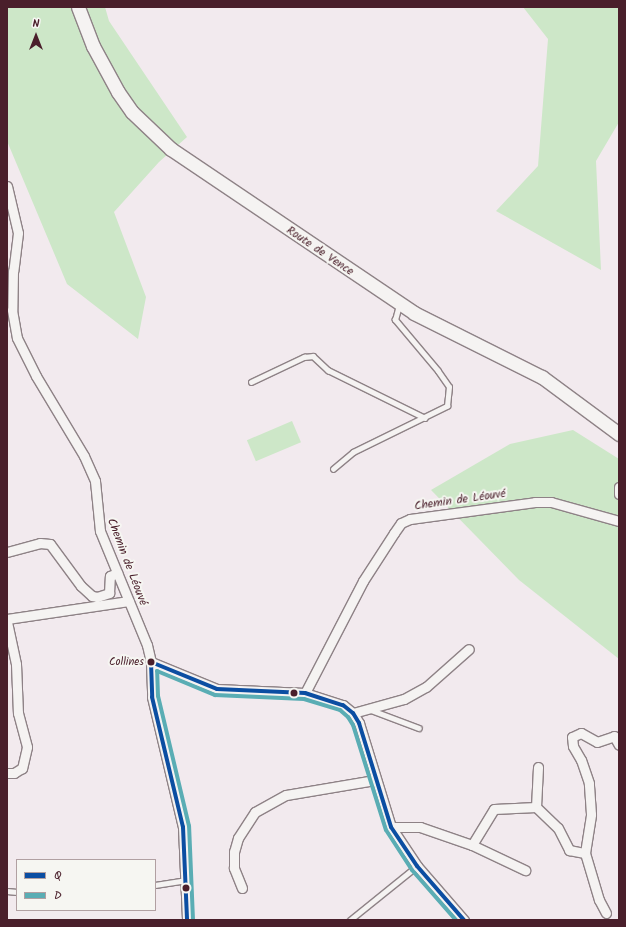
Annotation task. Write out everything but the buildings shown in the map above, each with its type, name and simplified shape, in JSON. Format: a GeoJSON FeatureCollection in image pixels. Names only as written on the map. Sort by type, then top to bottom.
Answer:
{"type":"FeatureCollection","features":[{"type":"Feature","properties":{"kind":"main road","name":"Route de Vence"},"geometry":{"type":"LineString","coordinates":[[78,7],[93,46],[118,92],[147,127],[191,164],[399,304],[447,332],[519,364],[558,387],[619,434]]}},
{"type":"Feature","properties":{"kind":"street","name":"Chemin de Léouvé"},"geometry":{"type":"LineString","coordinates":[[7,186],[18,233],[13,271],[12,310],[17,338],[36,376],[84,456],[95,481],[100,531],[147,645],[151,662],[152,697],[182,827],[187,880],[187,920]]}},
{"type":"Feature","properties":{"kind":"street"},"geometry":{"type":"LineString","coordinates":[[619,487],[619,494]]}},
{"type":"Feature","properties":{"kind":"street","name":"Chemin de Léouvé"},"geometry":{"type":"LineString","coordinates":[[305,693],[364,581],[394,533],[406,521],[419,516],[535,502],[558,504],[619,521]]}},
{"type":"Feature","properties":{"kind":"street"},"geometry":{"type":"LineString","coordinates":[[7,552],[40,543],[50,544],[81,586],[92,596],[97,598],[109,593],[110,576],[117,573]]}},
{"type":"Feature","properties":{"kind":"street"},"geometry":{"type":"LineString","coordinates":[[7,773],[14,773],[22,768],[27,747],[18,713],[16,664],[7,620],[129,601]]}},
{"type":"Feature","properties":{"kind":"street"},"geometry":{"type":"LineString","coordinates":[[353,713],[404,699],[426,687],[469,649]]}},
{"type":"Feature","properties":{"kind":"street"},"geometry":{"type":"LineString","coordinates":[[151,662],[217,689],[305,693],[343,705],[353,713],[359,723],[391,827],[417,866],[464,920]]}},
{"type":"Feature","properties":{"kind":"street"},"geometry":{"type":"LineString","coordinates":[[606,913],[599,900],[585,853],[591,814],[589,783],[582,760],[573,746],[572,736],[581,733],[597,742],[614,736],[619,745]]}},
{"type":"Feature","properties":{"kind":"street"},"geometry":{"type":"LineString","coordinates":[[536,807],[538,767]]}},
{"type":"Feature","properties":{"kind":"street"},"geometry":{"type":"LineString","coordinates":[[242,888],[234,868],[234,852],[238,838],[255,812],[286,796],[376,780]]}},
{"type":"Feature","properties":{"kind":"street"},"geometry":{"type":"LineString","coordinates":[[472,845],[494,809],[536,807],[558,828],[569,850],[585,853]]}},
{"type":"Feature","properties":{"kind":"street"},"geometry":{"type":"LineString","coordinates":[[391,827],[420,827],[472,845],[525,870]]}},
{"type":"Feature","properties":{"kind":"lane"},"geometry":{"type":"LineString","coordinates":[[332,469],[353,452],[447,406],[449,387],[438,370],[395,320],[399,304]]}},
{"type":"Feature","properties":{"kind":"lane"},"geometry":{"type":"LineString","coordinates":[[251,382],[304,358],[313,356],[328,370],[425,418]]}},
{"type":"Feature","properties":{"kind":"lane"},"geometry":{"type":"LineString","coordinates":[[369,709],[419,728]]}},
{"type":"Feature","properties":{"kind":"lane"},"geometry":{"type":"LineString","coordinates":[[350,920],[417,866]]}},
{"type":"Feature","properties":{"kind":"lane"},"geometry":{"type":"LineString","coordinates":[[156,885],[187,880]]}},
{"type":"Feature","properties":{"kind":"green space"},"geometry":{"type":"Polygon","coordinates":[[[7,7],[105,7],[109,21],[187,137],[159,162],[114,212],[146,297],[138,339],[67,284],[7,141],[7,7]]]}},
{"type":"Feature","properties":{"kind":"green space"},"geometry":{"type":"Polygon","coordinates":[[[523,7],[619,7],[619,122],[596,161],[601,270],[496,211],[538,166],[548,39],[523,7]]]}},
{"type":"Feature","properties":{"kind":"green space"},"geometry":{"type":"Polygon","coordinates":[[[292,421],[301,442],[256,461],[247,440],[292,421]]]}},
{"type":"Feature","properties":{"kind":"green space"},"geometry":{"type":"Polygon","coordinates":[[[573,430],[619,459],[619,659],[519,580],[431,490],[510,444],[573,430]]]}},
{"type":"Feature","properties":{"kind":"transit line","name":"Q"},"geometry":{"type":"LineString","coordinates":[[151,662],[217,689],[305,693],[343,705],[353,713],[359,723],[391,827],[417,866],[464,920]]}},
{"type":"Feature","properties":{"kind":"transit line","name":"Q"},"geometry":{"type":"LineString","coordinates":[[151,662],[152,697],[183,827],[187,920]]}},
{"type":"Feature","properties":{"kind":"transit line","name":"D"},"geometry":{"type":"LineString","coordinates":[[193,920],[189,826],[158,696],[157,671],[215,695],[304,699],[340,710],[348,717],[353,725],[386,830],[412,870],[456,920]]}},
{"type":"Feature","properties":{"kind":"place","name":"Collines"},"geometry":{"type":"Point","coordinates":[151,662]}}]}
